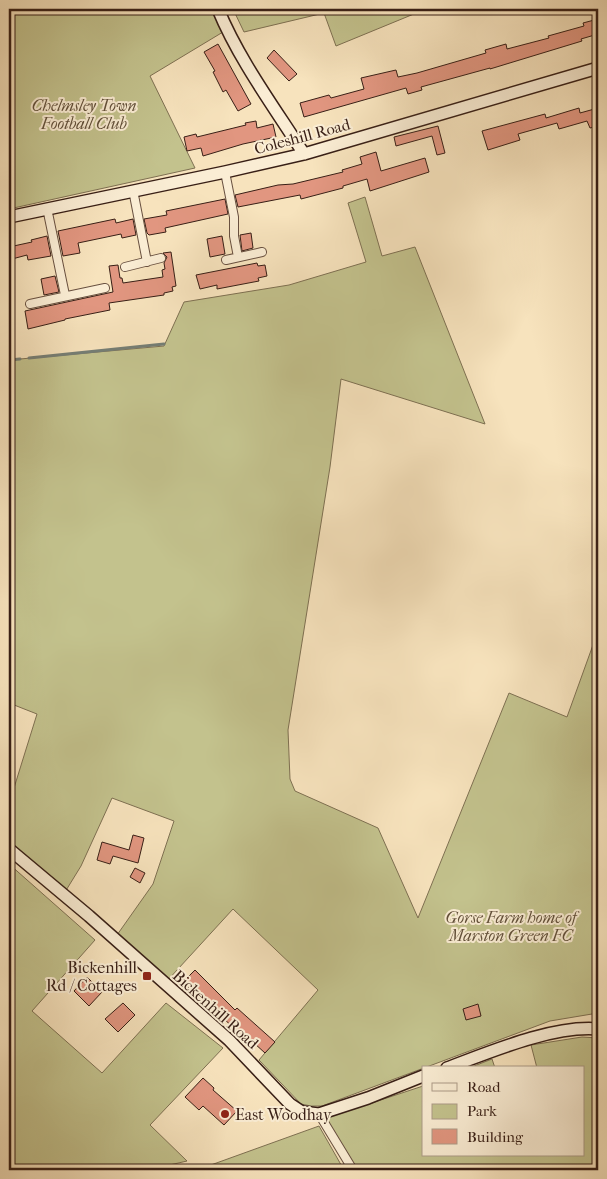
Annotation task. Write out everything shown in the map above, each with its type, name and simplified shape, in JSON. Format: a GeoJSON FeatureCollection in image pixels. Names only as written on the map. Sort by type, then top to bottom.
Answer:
{"type":"FeatureCollection","features":[{"type":"Feature","properties":{"kind":"street"},"geometry":{"type":"LineString","coordinates":[[218,9],[226,28],[253,74],[304,154]]}},
{"type":"Feature","properties":{"kind":"street","name":"Coleshill Road"},"geometry":{"type":"LineString","coordinates":[[9,217],[304,154],[598,68]]}},
{"type":"Feature","properties":{"kind":"street"},"geometry":{"type":"LineString","coordinates":[[225,172],[234,217],[234,236],[238,257]]}},
{"type":"Feature","properties":{"kind":"street"},"geometry":{"type":"LineString","coordinates":[[133,190],[147,262]]}},
{"type":"Feature","properties":{"kind":"street"},"geometry":{"type":"LineString","coordinates":[[47,208],[65,295]]}},
{"type":"Feature","properties":{"kind":"street"},"geometry":{"type":"LineString","coordinates":[[226,260],[262,252]]}},
{"type":"Feature","properties":{"kind":"street"},"geometry":{"type":"LineString","coordinates":[[125,268],[161,258]]}},
{"type":"Feature","properties":{"kind":"street"},"geometry":{"type":"LineString","coordinates":[[30,304],[105,288]]}},
{"type":"Feature","properties":{"kind":"street","name":"Bickenhill Road"},"geometry":{"type":"LineString","coordinates":[[9,849],[85,912],[229,1040],[290,1104],[302,1112],[319,1114]]}},
{"type":"Feature","properties":{"kind":"street"},"geometry":{"type":"LineString","coordinates":[[453,1066],[546,1034],[576,1028],[598,1029]]}},
{"type":"Feature","properties":{"kind":"street"},"geometry":{"type":"LineString","coordinates":[[353,1170],[319,1114],[368,1098],[422,1076]]}},
{"type":"Feature","properties":{"kind":"green space","name":"Chelmsley Town Football Club"},"geometry":{"type":"Polygon","coordinates":[[[9,9],[212,9],[223,32],[150,76],[195,168],[9,209],[9,9]]]}},
{"type":"Feature","properties":{"kind":"green space"},"geometry":{"type":"Polygon","coordinates":[[[233,9],[426,9],[336,46],[324,13],[244,32],[233,9]]]}},
{"type":"Feature","properties":{"kind":"green space","name":"Gorse Farm home of Marston Green FC"},"geometry":{"type":"Polygon","coordinates":[[[365,197],[382,256],[415,247],[485,424],[341,379],[330,467],[288,730],[290,779],[295,791],[378,828],[418,918],[509,693],[567,717],[598,631],[598,1013],[550,1021],[429,1066],[422,1066],[422,1069],[322,1106],[311,1106],[301,1104],[259,1060],[318,990],[233,909],[167,981],[117,935],[153,884],[174,821],[112,798],[81,866],[65,892],[9,843],[9,804],[37,714],[9,703],[9,360],[164,346],[184,302],[289,285],[366,262],[348,203],[365,197]]]}},
{"type":"Feature","properties":{"kind":"green space"},"geometry":{"type":"Polygon","coordinates":[[[9,864],[95,940],[32,1011],[102,1073],[166,1003],[223,1048],[150,1125],[187,1161],[148,1170],[9,1170],[9,864]]]}},
{"type":"Feature","properties":{"kind":"green space"},"geometry":{"type":"Polygon","coordinates":[[[582,1037],[598,1038],[598,1170],[357,1170],[326,1118],[422,1086],[422,1156],[584,1156],[584,1066],[536,1066],[531,1045],[582,1037]]]}},
{"type":"Feature","properties":{"kind":"green space"},"geometry":{"type":"Polygon","coordinates":[[[492,1059],[494,1066],[474,1066],[492,1059]]]}},
{"type":"Feature","properties":{"kind":"green space"},"geometry":{"type":"Polygon","coordinates":[[[319,1126],[344,1170],[197,1170],[319,1126]]]}},
{"type":"Feature","properties":{"kind":"building"},"geometry":{"type":"Polygon","coordinates":[[[598,19],[598,34],[581,39],[582,41],[490,69],[421,87],[422,90],[408,94],[406,88],[304,117],[300,103],[329,95],[331,98],[364,89],[361,78],[396,70],[398,77],[417,73],[486,53],[485,50],[506,44],[507,49],[549,38],[548,36],[584,26],[583,23],[598,19]]]}},
{"type":"Feature","properties":{"kind":"building"},"geometry":{"type":"Polygon","coordinates":[[[218,44],[251,104],[238,111],[226,90],[223,92],[213,72],[215,71],[204,52],[218,44]]]}},
{"type":"Feature","properties":{"kind":"building"},"geometry":{"type":"Polygon","coordinates":[[[274,50],[297,74],[289,81],[267,58],[274,50]]]}},
{"type":"Feature","properties":{"kind":"building"},"geometry":{"type":"Polygon","coordinates":[[[579,108],[580,113],[598,108],[598,126],[590,128],[587,121],[559,129],[557,123],[518,134],[520,140],[488,150],[482,131],[545,114],[546,118],[579,108]]]}},
{"type":"Feature","properties":{"kind":"building"},"geometry":{"type":"Polygon","coordinates":[[[256,121],[257,128],[273,124],[276,137],[243,144],[203,156],[201,148],[187,151],[184,137],[196,134],[197,137],[256,121]]]}},
{"type":"Feature","properties":{"kind":"building"},"geometry":{"type":"Polygon","coordinates":[[[438,126],[445,153],[437,155],[432,136],[396,146],[394,137],[438,126]]]}},
{"type":"Feature","properties":{"kind":"building"},"geometry":{"type":"Polygon","coordinates":[[[376,152],[381,171],[425,158],[429,172],[370,191],[367,179],[343,186],[343,188],[301,199],[300,195],[238,207],[235,195],[343,172],[342,170],[362,164],[360,157],[376,152]]]}},
{"type":"Feature","properties":{"kind":"building"},"geometry":{"type":"Polygon","coordinates":[[[225,199],[228,214],[165,228],[166,232],[149,235],[147,233],[144,219],[167,215],[166,211],[225,199]]]}},
{"type":"Feature","properties":{"kind":"building"},"geometry":{"type":"Polygon","coordinates":[[[115,219],[116,223],[133,219],[136,235],[122,238],[121,234],[78,243],[80,253],[63,256],[58,231],[115,219]]]}},
{"type":"Feature","properties":{"kind":"building"},"geometry":{"type":"Polygon","coordinates":[[[251,233],[253,248],[242,251],[240,235],[251,233]]]}},
{"type":"Feature","properties":{"kind":"building"},"geometry":{"type":"Polygon","coordinates":[[[47,236],[51,256],[28,260],[27,255],[12,259],[9,247],[32,242],[31,240],[47,236]]]}},
{"type":"Feature","properties":{"kind":"building"},"geometry":{"type":"Polygon","coordinates":[[[222,236],[225,254],[210,257],[207,239],[222,236]]]}},
{"type":"Feature","properties":{"kind":"building"},"geometry":{"type":"Polygon","coordinates":[[[171,252],[176,286],[172,287],[173,291],[164,293],[164,295],[109,303],[110,310],[28,329],[25,311],[113,292],[109,266],[118,265],[120,278],[122,278],[123,283],[163,277],[162,270],[165,269],[164,263],[167,257],[163,253],[171,252]]]}},
{"type":"Feature","properties":{"kind":"building"},"geometry":{"type":"Polygon","coordinates":[[[257,263],[258,266],[265,265],[267,276],[258,278],[259,281],[217,289],[217,285],[200,289],[196,275],[257,263]]]}},
{"type":"Feature","properties":{"kind":"building"},"geometry":{"type":"Polygon","coordinates":[[[55,276],[59,292],[44,295],[41,279],[55,276]]]}},
{"type":"Feature","properties":{"kind":"building"},"geometry":{"type":"Polygon","coordinates":[[[133,835],[144,838],[138,863],[113,856],[110,864],[97,860],[102,842],[129,850],[133,835]]]}},
{"type":"Feature","properties":{"kind":"building"},"geometry":{"type":"Polygon","coordinates":[[[135,868],[145,873],[140,883],[130,877],[135,868]]]}},
{"type":"Feature","properties":{"kind":"building"},"geometry":{"type":"Polygon","coordinates":[[[195,970],[235,1010],[237,1008],[275,1042],[265,1053],[243,1033],[241,1035],[220,1015],[218,1017],[183,982],[195,970]]]}},
{"type":"Feature","properties":{"kind":"building"},"geometry":{"type":"Polygon","coordinates":[[[87,977],[102,992],[89,1006],[74,991],[87,977]]]}},
{"type":"Feature","properties":{"kind":"building"},"geometry":{"type":"Polygon","coordinates":[[[123,1003],[135,1015],[118,1032],[105,1019],[123,1003]]]}},
{"type":"Feature","properties":{"kind":"building"},"geometry":{"type":"Polygon","coordinates":[[[478,1004],[481,1016],[466,1020],[463,1009],[478,1004]]]}},
{"type":"Feature","properties":{"kind":"building"},"geometry":{"type":"Polygon","coordinates":[[[203,1078],[214,1088],[213,1090],[237,1111],[224,1125],[203,1106],[199,1110],[185,1097],[203,1078]]]}},
{"type":"Feature","properties":{"kind":"waterway"},"geometry":{"type":"LineString","coordinates":[[29,358],[164,344]]}},
{"type":"Feature","properties":{"kind":"waterway"},"geometry":{"type":"LineString","coordinates":[[9,360],[20,359]]}},
{"type":"Feature","properties":{"kind":"place","name":"Bickenhill Rd / Cottages"},"geometry":{"type":"Point","coordinates":[147,976]}},
{"type":"Feature","properties":{"kind":"place","name":"East Woodhay"},"geometry":{"type":"Point","coordinates":[225,1114]}}]}
